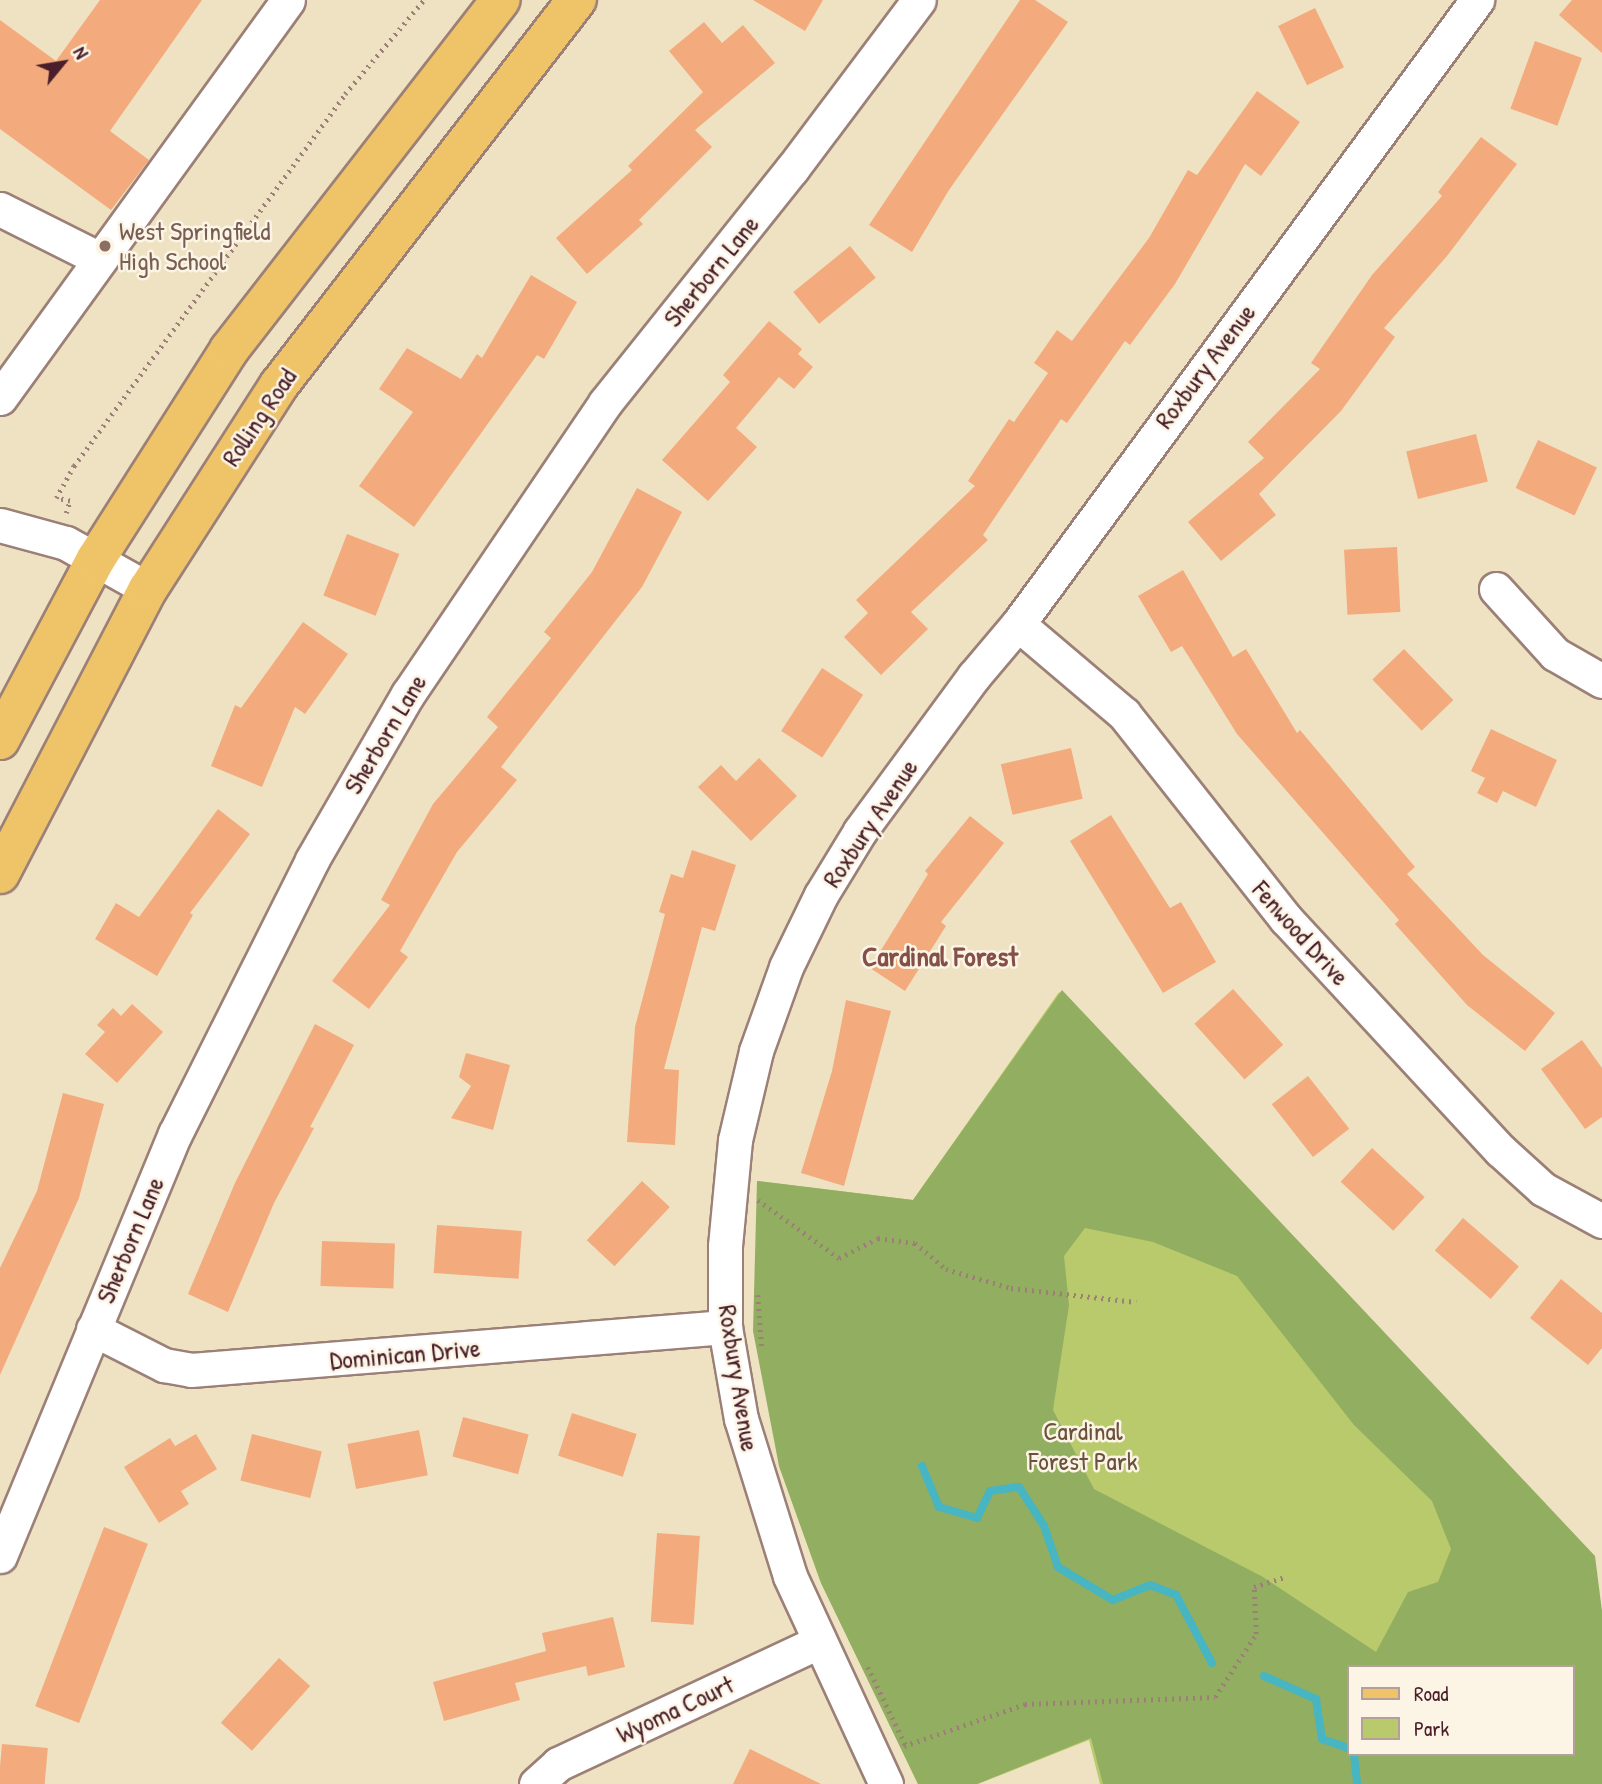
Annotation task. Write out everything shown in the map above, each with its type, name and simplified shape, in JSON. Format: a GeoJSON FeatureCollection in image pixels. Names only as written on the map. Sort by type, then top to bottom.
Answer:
{"type":"FeatureCollection","features":[{"type":"Feature","properties":{"kind":"main road"},"geometry":{"type":"LineString","coordinates":[[0,740],[96,559],[229,350],[500,0]]}},
{"type":"Feature","properties":{"kind":"main road","name":"Rolling Road"},"geometry":{"type":"LineString","coordinates":[[0,874],[148,589],[279,385],[578,0]]}},
{"type":"Feature","properties":{"kind":"street"},"geometry":{"type":"LineString","coordinates":[[0,398],[288,0]]}},
{"type":"Feature","properties":{"kind":"street","name":"Sherborn Lane"},"geometry":{"type":"LineString","coordinates":[[0,1556],[175,1134],[240,998],[312,860],[408,694],[605,403],[792,170],[919,0]]}},
{"type":"Feature","properties":{"kind":"street","name":"Roxbury Avenue"},"geometry":{"type":"LineString","coordinates":[[880,1770],[820,1642],[755,1476],[725,1327],[726,1232],[735,1140],[756,1051],[786,967],[860,831],[974,676],[1018,624],[1463,5]]}},
{"type":"Feature","properties":{"kind":"street"},"geometry":{"type":"LineString","coordinates":[[0,209],[108,248]]}},
{"type":"Feature","properties":{"kind":"street"},"geometry":{"type":"LineString","coordinates":[[0,525],[58,541],[148,589]]}},
{"type":"Feature","properties":{"kind":"street"},"geometry":{"type":"LineString","coordinates":[[1496,589],[1555,654],[1602,681]]}},
{"type":"Feature","properties":{"kind":"street","name":"Fenwood Drive"},"geometry":{"type":"LineString","coordinates":[[1018,624],[1124,714],[1286,919],[1500,1150],[1544,1189],[1602,1221]]}},
{"type":"Feature","properties":{"kind":"street","name":"Dominican Drive"},"geometry":{"type":"LineString","coordinates":[[93,1329],[164,1365],[191,1370],[725,1327]]}},
{"type":"Feature","properties":{"kind":"street","name":"Wyoma Court"},"geometry":{"type":"LineString","coordinates":[[536,1784],[558,1764],[820,1642]]}},
{"type":"Feature","properties":{"kind":"path"},"geometry":{"type":"LineString","coordinates":[[58,541],[70,501],[56,498],[74,466],[345,94],[424,0]]}},
{"type":"Feature","properties":{"kind":"path"},"geometry":{"type":"LineString","coordinates":[[754,1210],[754,1197],[839,1258],[878,1238],[915,1243],[946,1269],[1011,1288],[1136,1302]]}},
{"type":"Feature","properties":{"kind":"path"},"geometry":{"type":"LineString","coordinates":[[758,1293],[763,1360]]}},
{"type":"Feature","properties":{"kind":"path"},"geometry":{"type":"LineString","coordinates":[[880,1770],[906,1746],[1025,1704],[1215,1697],[1256,1633],[1254,1587],[1284,1577]]}},
{"type":"Feature","properties":{"kind":"path"},"geometry":{"type":"LineString","coordinates":[[865,1660],[906,1746]]}},
{"type":"Feature","properties":{"kind":"green space","name":"Cardinal Forest Park"},"geometry":{"type":"Polygon","coordinates":[[[1062,990],[1595,1556],[1602,1611],[1602,1784],[1103,1784],[1091,1738],[977,1784],[918,1784],[821,1583],[779,1466],[753,1331],[757,1181],[913,1200],[1062,990]],[[1085,1228],[1064,1256],[1069,1305],[1053,1410],[1094,1489],[1263,1577],[1376,1652],[1408,1592],[1438,1582],[1451,1549],[1432,1501],[1354,1425],[1237,1276],[1153,1242],[1085,1228]]]}},
{"type":"Feature","properties":{"kind":"green space","name":"Cardinal Forest Park"},"geometry":{"type":"Polygon","coordinates":[[[1059,992],[1592,1558],[1602,1636],[1602,1784],[1100,1784],[1089,1740],[978,1784],[918,1784],[821,1583],[779,1466],[757,1181],[913,1200],[1059,992]]]}},
{"type":"Feature","properties":{"kind":"building"},"geometry":{"type":"Polygon","coordinates":[[[100,0],[202,0],[110,131],[149,160],[111,210],[0,129],[0,20],[56,61],[100,0]]]}},
{"type":"Feature","properties":{"kind":"building"},"geometry":{"type":"Polygon","coordinates":[[[753,0],[823,0],[805,31],[753,0]]]}},
{"type":"Feature","properties":{"kind":"building"},"geometry":{"type":"Polygon","coordinates":[[[1020,0],[1035,0],[1068,22],[949,190],[912,252],[869,225],[1020,0]]]}},
{"type":"Feature","properties":{"kind":"building"},"geometry":{"type":"Polygon","coordinates":[[[1572,0],[1602,0],[1602,53],[1559,15],[1572,0]]]}},
{"type":"Feature","properties":{"kind":"building"},"geometry":{"type":"Polygon","coordinates":[[[1315,8],[1344,67],[1307,85],[1278,26],[1315,8]]]}},
{"type":"Feature","properties":{"kind":"building"},"geometry":{"type":"Polygon","coordinates":[[[704,22],[722,43],[743,25],[775,63],[695,130],[712,147],[639,220],[643,224],[587,274],[556,238],[632,170],[628,166],[703,92],[669,51],[704,22]]]}},
{"type":"Feature","properties":{"kind":"building"},"geometry":{"type":"Polygon","coordinates":[[[1535,41],[1582,58],[1557,126],[1510,109],[1535,41]]]}},
{"type":"Feature","properties":{"kind":"building"},"geometry":{"type":"Polygon","coordinates":[[[1257,91],[1300,122],[1261,176],[1245,164],[1175,284],[1130,345],[1125,341],[1067,423],[1061,419],[983,535],[988,540],[911,612],[928,629],[881,675],[844,637],[868,613],[856,600],[975,486],[968,481],[1009,419],[1014,422],[1048,373],[1034,363],[1057,330],[1072,341],[1149,238],[1188,170],[1197,175],[1257,91]]]}},
{"type":"Feature","properties":{"kind":"building"},"geometry":{"type":"Polygon","coordinates":[[[1481,137],[1517,164],[1447,256],[1384,328],[1395,337],[1341,411],[1259,494],[1276,515],[1221,561],[1188,522],[1264,458],[1248,442],[1320,369],[1311,363],[1372,275],[1442,196],[1438,192],[1481,137]]]}},
{"type":"Feature","properties":{"kind":"building"},"geometry":{"type":"Polygon","coordinates":[[[850,246],[876,278],[819,324],[793,292],[850,246]]]}},
{"type":"Feature","properties":{"kind":"building"},"geometry":{"type":"Polygon","coordinates":[[[531,275],[577,302],[544,359],[537,355],[414,527],[359,486],[413,412],[379,389],[407,348],[461,379],[477,354],[482,358],[531,275]]]}},
{"type":"Feature","properties":{"kind":"building"},"geometry":{"type":"Polygon","coordinates":[[[769,321],[802,349],[798,354],[813,367],[794,389],[779,377],[736,428],[757,447],[708,501],[662,460],[730,382],[723,375],[769,321]]]}},
{"type":"Feature","properties":{"kind":"building"},"geometry":{"type":"Polygon","coordinates":[[[1476,434],[1488,482],[1418,499],[1406,451],[1476,434]]]}},
{"type":"Feature","properties":{"kind":"building"},"geometry":{"type":"Polygon","coordinates":[[[1538,440],[1597,467],[1575,516],[1516,488],[1538,440]]]}},
{"type":"Feature","properties":{"kind":"building"},"geometry":{"type":"Polygon","coordinates":[[[637,488],[682,512],[642,587],[501,767],[517,780],[457,852],[400,951],[408,957],[369,1009],[332,981],[390,905],[381,900],[433,804],[498,727],[487,717],[551,638],[544,632],[592,572],[637,488]]]}},
{"type":"Feature","properties":{"kind":"building"},"geometry":{"type":"Polygon","coordinates":[[[347,534],[399,554],[376,616],[323,596],[347,534]]]}},
{"type":"Feature","properties":{"kind":"building"},"geometry":{"type":"Polygon","coordinates":[[[1397,547],[1400,612],[1347,615],[1344,550],[1397,547]]]}},
{"type":"Feature","properties":{"kind":"building"},"geometry":{"type":"Polygon","coordinates":[[[1183,570],[1233,657],[1246,649],[1297,733],[1300,730],[1415,867],[1407,874],[1483,955],[1555,1013],[1525,1051],[1467,1005],[1395,924],[1399,920],[1237,734],[1182,646],[1171,652],[1138,596],[1183,570]]]}},
{"type":"Feature","properties":{"kind":"building"},"geometry":{"type":"Polygon","coordinates":[[[303,622],[348,654],[305,714],[295,707],[262,787],[211,766],[235,705],[241,708],[303,622]]]}},
{"type":"Feature","properties":{"kind":"building"},"geometry":{"type":"Polygon","coordinates":[[[1404,649],[1453,700],[1422,731],[1372,680],[1404,649]]]}},
{"type":"Feature","properties":{"kind":"building"},"geometry":{"type":"Polygon","coordinates":[[[822,668],[863,695],[822,758],[781,731],[822,668]]]}},
{"type":"Feature","properties":{"kind":"building"},"geometry":{"type":"Polygon","coordinates":[[[1491,729],[1557,760],[1536,807],[1503,791],[1497,803],[1477,793],[1485,778],[1471,771],[1491,729]]]}},
{"type":"Feature","properties":{"kind":"building"},"geometry":{"type":"Polygon","coordinates":[[[1071,748],[1083,799],[1013,815],[1001,764],[1071,748]]]}},
{"type":"Feature","properties":{"kind":"building"},"geometry":{"type":"Polygon","coordinates":[[[759,758],[797,796],[751,841],[698,787],[721,765],[736,781],[759,758]]]}},
{"type":"Feature","properties":{"kind":"building"},"geometry":{"type":"Polygon","coordinates":[[[218,809],[250,834],[190,913],[193,915],[157,976],[95,939],[116,903],[139,917],[218,809]]]}},
{"type":"Feature","properties":{"kind":"building"},"geometry":{"type":"Polygon","coordinates":[[[1111,815],[1170,908],[1181,902],[1216,962],[1163,993],[1070,841],[1111,815]]]}},
{"type":"Feature","properties":{"kind":"building"},"geometry":{"type":"Polygon","coordinates":[[[970,816],[1004,843],[941,922],[946,926],[905,991],[870,968],[928,874],[925,871],[970,816]]]}},
{"type":"Feature","properties":{"kind":"building"},"geometry":{"type":"Polygon","coordinates":[[[692,850],[736,865],[715,931],[702,927],[664,1069],[679,1070],[675,1145],[627,1142],[635,1027],[665,914],[659,912],[671,874],[683,878],[692,850]]]}},
{"type":"Feature","properties":{"kind":"building"},"geometry":{"type":"Polygon","coordinates":[[[1233,989],[1283,1045],[1245,1080],[1194,1024],[1233,989]]]}},
{"type":"Feature","properties":{"kind":"building"},"geometry":{"type":"Polygon","coordinates":[[[846,1000],[891,1011],[844,1186],[801,1173],[832,1071],[846,1000]]]}},
{"type":"Feature","properties":{"kind":"building"},"geometry":{"type":"Polygon","coordinates":[[[132,1004],[163,1032],[117,1083],[85,1054],[105,1032],[97,1025],[113,1008],[121,1016],[132,1004]]]}},
{"type":"Feature","properties":{"kind":"building"},"geometry":{"type":"Polygon","coordinates":[[[315,1024],[354,1045],[310,1127],[314,1128],[274,1203],[228,1312],[188,1294],[235,1183],[315,1024]]]}},
{"type":"Feature","properties":{"kind":"building"},"geometry":{"type":"Polygon","coordinates":[[[1582,1040],[1602,1068],[1602,1117],[1585,1129],[1541,1069],[1582,1040]]]}},
{"type":"Feature","properties":{"kind":"building"},"geometry":{"type":"Polygon","coordinates":[[[466,1053],[510,1065],[493,1130],[451,1118],[471,1086],[459,1077],[466,1053]]]}},
{"type":"Feature","properties":{"kind":"building"},"geometry":{"type":"Polygon","coordinates":[[[1308,1076],[1349,1129],[1313,1157],[1272,1104],[1308,1076]]]}},
{"type":"Feature","properties":{"kind":"building"},"geometry":{"type":"Polygon","coordinates":[[[63,1093],[104,1104],[79,1198],[0,1375],[0,1268],[37,1191],[63,1093]]]}},
{"type":"Feature","properties":{"kind":"building"},"geometry":{"type":"Polygon","coordinates":[[[1372,1148],[1425,1197],[1393,1231],[1341,1182],[1372,1148]]]}},
{"type":"Feature","properties":{"kind":"building"},"geometry":{"type":"Polygon","coordinates":[[[642,1181],[670,1207],[615,1266],[587,1240],[642,1181]]]}},
{"type":"Feature","properties":{"kind":"building"},"geometry":{"type":"Polygon","coordinates":[[[1463,1218],[1519,1267],[1491,1299],[1435,1250],[1463,1218]]]}},
{"type":"Feature","properties":{"kind":"building"},"geometry":{"type":"Polygon","coordinates":[[[437,1225],[522,1231],[518,1279],[434,1273],[437,1225]]]}},
{"type":"Feature","properties":{"kind":"building"},"geometry":{"type":"Polygon","coordinates":[[[322,1241],[395,1244],[393,1289],[320,1286],[322,1241]]]}},
{"type":"Feature","properties":{"kind":"building"},"geometry":{"type":"Polygon","coordinates":[[[1561,1279],[1602,1313],[1602,1348],[1588,1365],[1530,1318],[1561,1279]]]}},
{"type":"Feature","properties":{"kind":"building"},"geometry":{"type":"Polygon","coordinates":[[[572,1413],[637,1434],[623,1477],[558,1456],[572,1413]]]}},
{"type":"Feature","properties":{"kind":"building"},"geometry":{"type":"Polygon","coordinates":[[[463,1417],[529,1435],[518,1474],[452,1457],[463,1417]]]}},
{"type":"Feature","properties":{"kind":"building"},"geometry":{"type":"Polygon","coordinates":[[[419,1430],[428,1475],[356,1489],[347,1444],[419,1430]]]}},
{"type":"Feature","properties":{"kind":"building"},"geometry":{"type":"Polygon","coordinates":[[[196,1434],[217,1469],[181,1491],[189,1504],[159,1523],[124,1467],[170,1438],[175,1446],[196,1434]]]}},
{"type":"Feature","properties":{"kind":"building"},"geometry":{"type":"Polygon","coordinates":[[[252,1434],[322,1451],[310,1498],[240,1481],[252,1434]]]}},
{"type":"Feature","properties":{"kind":"building"},"geometry":{"type":"Polygon","coordinates":[[[104,1527],[148,1544],[79,1723],[35,1706],[104,1527]]]}},
{"type":"Feature","properties":{"kind":"building"},"geometry":{"type":"Polygon","coordinates":[[[657,1533],[700,1536],[694,1625],[651,1622],[657,1533]]]}},
{"type":"Feature","properties":{"kind":"building"},"geometry":{"type":"Polygon","coordinates":[[[613,1617],[625,1667],[588,1676],[586,1666],[515,1683],[520,1700],[444,1721],[433,1682],[546,1651],[542,1633],[613,1617]]]}},
{"type":"Feature","properties":{"kind":"building"},"geometry":{"type":"Polygon","coordinates":[[[279,1658],[310,1686],[252,1751],[221,1723],[279,1658]]]}},
{"type":"Feature","properties":{"kind":"building"},"geometry":{"type":"Polygon","coordinates":[[[2,1744],[48,1748],[45,1784],[0,1784],[2,1744]]]}},
{"type":"Feature","properties":{"kind":"building"},"geometry":{"type":"Polygon","coordinates":[[[750,1749],[821,1784],[733,1784],[750,1749]]]}},
{"type":"Feature","properties":{"kind":"waterway"},"geometry":{"type":"LineString","coordinates":[[922,1466],[939,1507],[977,1518],[990,1491],[1019,1487],[1044,1526],[1058,1567],[1113,1600],[1150,1585],[1176,1595],[1212,1663]]}},
{"type":"Feature","properties":{"kind":"waterway"},"geometry":{"type":"LineString","coordinates":[[1264,1676],[1316,1699],[1322,1739],[1346,1747]]}},
{"type":"Feature","properties":{"kind":"waterway"},"geometry":{"type":"LineString","coordinates":[[1354,1756],[1357,1784]]}},
{"type":"Feature","properties":{"kind":"place","name":"West Springfield High School"},"geometry":{"type":"Point","coordinates":[105,246]}},
{"type":"Feature","properties":{"kind":"district","name":"Cardinal Forest"},"geometry":{"type":"Point","coordinates":[940,956]}}]}
